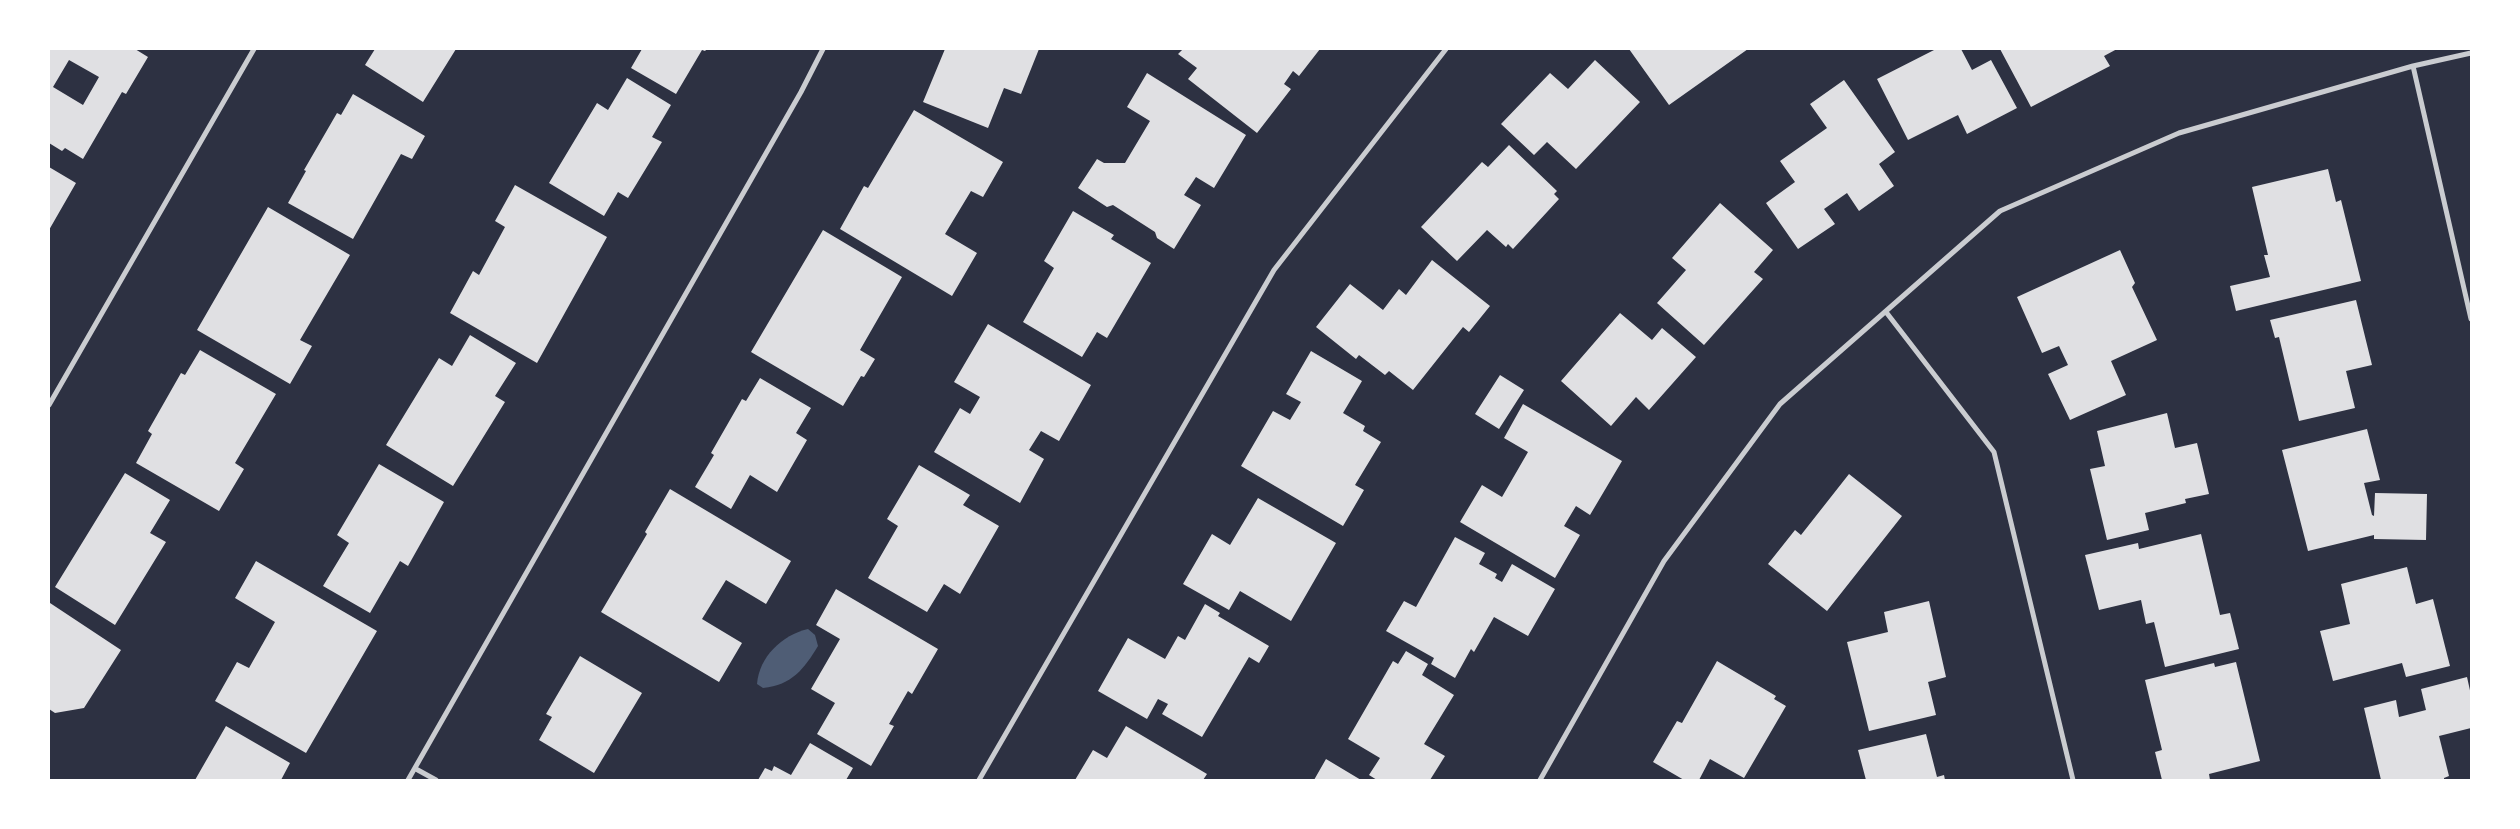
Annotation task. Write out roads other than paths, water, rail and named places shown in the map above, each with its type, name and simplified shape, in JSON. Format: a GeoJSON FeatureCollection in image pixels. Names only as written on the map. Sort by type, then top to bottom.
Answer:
{"type":"FeatureCollection","features":[{"type":"Feature","properties":{"kind":"street"},"geometry":{"type":"LineString","coordinates":[[49,405],[254,49]]}},
{"type":"Feature","properties":{"kind":"street"},"geometry":{"type":"LineString","coordinates":[[408,780],[796,101],[823,49]]}},
{"type":"Feature","properties":{"kind":"street"},"geometry":{"type":"LineString","coordinates":[[979,780],[1274,270],[1446,49]]}},
{"type":"Feature","properties":{"kind":"street"},"geometry":{"type":"LineString","coordinates":[[1540,780],[1664,561],[1780,404],[2000,211],[2179,133],[2413,66],[2471,53]]}},
{"type":"Feature","properties":{"kind":"street"},"geometry":{"type":"LineString","coordinates":[[2413,66],[2471,319]]}},
{"type":"Feature","properties":{"kind":"street"},"geometry":{"type":"LineString","coordinates":[[1886,312],[1994,452],[2073,780]]}},
{"type":"Feature","properties":{"kind":"street"},"geometry":{"type":"LineString","coordinates":[[416,769],[436,780]]}},
{"type":"Feature","properties":{"kind":"water"},"geometry":{"type":"Polygon","coordinates":[[[808,629],[815,635],[818,646],[802,669],[789,679],[773,686],[763,688],[757,684],[762,665],[767,656],[789,636],[808,629]]]}}]}
